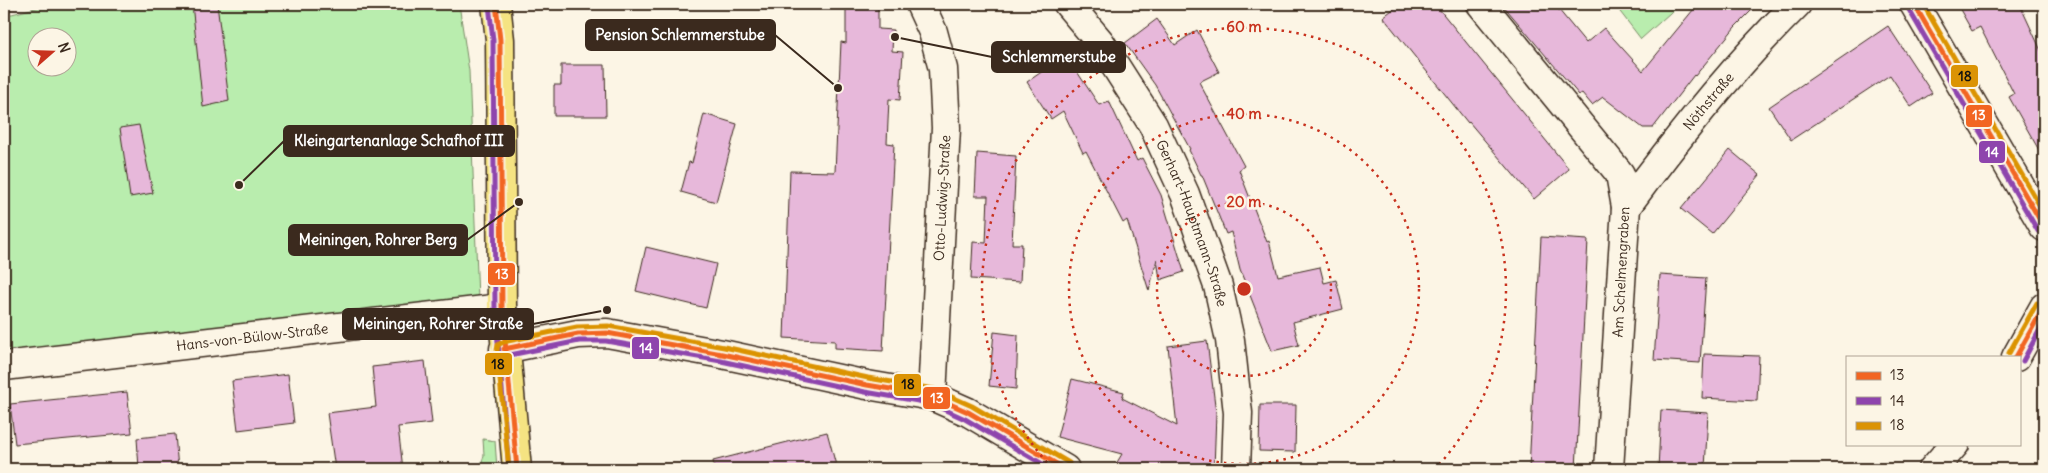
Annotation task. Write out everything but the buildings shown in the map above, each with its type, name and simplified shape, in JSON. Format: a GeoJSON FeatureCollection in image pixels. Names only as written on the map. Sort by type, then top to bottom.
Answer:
{"type":"FeatureCollection","features":[{"type":"Feature","properties":{"kind":"main road"},"geometry":{"type":"LineString","coordinates":[[496,4],[500,40],[502,308],[504,349],[517,469]]}},
{"type":"Feature","properties":{"kind":"street","name":"Otto-Ludwig-Straße"},"geometry":{"type":"LineString","coordinates":[[920,4],[933,32],[943,70],[946,128],[932,396]]}},
{"type":"Feature","properties":{"kind":"street","name":"Gerhart-Hauptmann-Straße"},"geometry":{"type":"LineString","coordinates":[[1068,4],[1100,42],[1152,126],[1189,203],[1218,286],[1230,340],[1238,412],[1236,469]]}},
{"type":"Feature","properties":{"kind":"street","name":"Am Schelmengraben"},"geometry":{"type":"LineString","coordinates":[[1481,4],[1620,174],[1626,206],[1609,469]]}},
{"type":"Feature","properties":{"kind":"street","name":"Nöthstraße"},"geometry":{"type":"LineString","coordinates":[[1626,206],[1672,145],[1719,88],[1757,44],[1797,4]]}},
{"type":"Feature","properties":{"kind":"street"},"geometry":{"type":"LineString","coordinates":[[1914,4],[2044,227]]}},
{"type":"Feature","properties":{"kind":"street"},"geometry":{"type":"LineString","coordinates":[[2017,356],[2044,307]]}},
{"type":"Feature","properties":{"kind":"street","name":"Hans-von-Bülow-Straße"},"geometry":{"type":"LineString","coordinates":[[4,366],[502,308]]}},
{"type":"Feature","properties":{"kind":"street"},"geometry":{"type":"LineString","coordinates":[[504,349],[578,334],[607,333],[722,354],[867,385],[932,396],[968,412],[1066,469]]}},
{"type":"Feature","properties":{"kind":"street"},"geometry":{"type":"LineString","coordinates":[[1933,469],[1953,446]]}},
{"type":"Feature","properties":{"kind":"green space"},"geometry":{"type":"Polygon","coordinates":[[[51,4],[459,4],[469,71],[478,299],[4,352],[4,16],[51,4]]]}},
{"type":"Feature","properties":{"kind":"green space"},"geometry":{"type":"Polygon","coordinates":[[[1614,4],[1680,4],[1641,39],[1614,4]]]}},
{"type":"Feature","properties":{"kind":"green space"},"geometry":{"type":"Polygon","coordinates":[[[483,439],[495,441],[497,469],[480,469],[484,455],[483,439]]]}},
{"type":"Feature","properties":{"kind":"transit line","name":"13"},"geometry":{"type":"LineString","coordinates":[[496,4],[500,40],[502,308],[517,469]]}},
{"type":"Feature","properties":{"kind":"transit line","name":"13"},"geometry":{"type":"LineString","coordinates":[[1914,4],[2044,227]]}},
{"type":"Feature","properties":{"kind":"transit line","name":"18"},"geometry":{"type":"LineString","coordinates":[[1923,4],[2044,213]]}},
{"type":"Feature","properties":{"kind":"transit line","name":"14"},"geometry":{"type":"LineString","coordinates":[[489,5],[493,40],[495,308],[509,469]]}},
{"type":"Feature","properties":{"kind":"transit line","name":"14"},"geometry":{"type":"LineString","coordinates":[[1908,8],[2038,231]]}},
{"type":"Feature","properties":{"kind":"transit line","name":"18"},"geometry":{"type":"LineString","coordinates":[[2009,353],[2037,303]]}},
{"type":"Feature","properties":{"kind":"transit line","name":"13"},"geometry":{"type":"LineString","coordinates":[[2017,356],[2044,307]]}},
{"type":"Feature","properties":{"kind":"transit line","name":"14"},"geometry":{"type":"LineString","coordinates":[[2023,361],[2044,322]]}},
{"type":"Feature","properties":{"kind":"transit line","name":"18"},"geometry":{"type":"LineString","coordinates":[[509,469],[498,345],[503,342],[577,327],[608,326],[724,347],[868,378],[934,389],[972,406],[1069,463]]}},
{"type":"Feature","properties":{"kind":"transit line","name":"13"},"geometry":{"type":"LineString","coordinates":[[504,349],[578,334],[607,333],[722,354],[867,385],[932,396],[968,412],[1065,469]]}},
{"type":"Feature","properties":{"kind":"transit line","name":"14"},"geometry":{"type":"LineString","coordinates":[[505,356],[579,341],[606,341],[721,361],[865,392],[930,403],[965,419],[1051,469]]}},
{"type":"Feature","properties":{"kind":"place","name":"Schlemmerstube"},"geometry":{"type":"Point","coordinates":[895,37]}},
{"type":"Feature","properties":{"kind":"place","name":"Pension Schlemmerstube"},"geometry":{"type":"Point","coordinates":[838,88]}},
{"type":"Feature","properties":{"kind":"place","name":"Kleingartenanlage Schafhof III"},"geometry":{"type":"Point","coordinates":[239,185]}},
{"type":"Feature","properties":{"kind":"place","name":"Meiningen, Rohrer Berg"},"geometry":{"type":"Point","coordinates":[519,202]}},
{"type":"Feature","properties":{"kind":"place","name":"Meiningen, Rohrer Straße"},"geometry":{"type":"Point","coordinates":[607,310]}}]}
